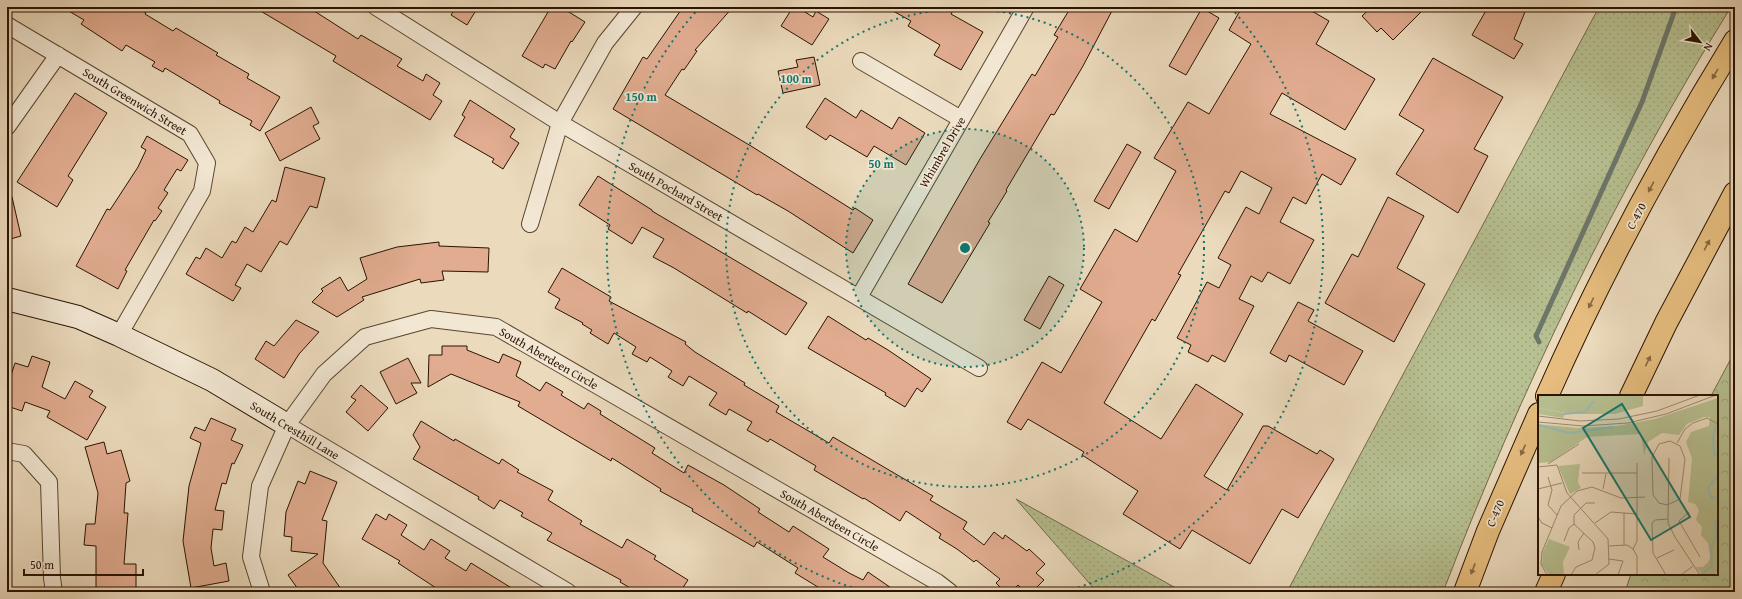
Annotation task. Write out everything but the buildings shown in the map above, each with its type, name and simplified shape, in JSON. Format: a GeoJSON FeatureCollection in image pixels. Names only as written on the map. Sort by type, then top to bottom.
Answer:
{"type":"FeatureCollection","features":[{"type":"Feature","properties":{"kind":"highway","name":"C-470"},"geometry":{"type":"LineString","coordinates":[[1547,395],[1619,247],[1663,164],[1735,41]]}},
{"type":"Feature","properties":{"kind":"highway"},"geometry":{"type":"LineString","coordinates":[[1631,395],[1666,323],[1735,193]]}},
{"type":"Feature","properties":{"kind":"highway","name":"C-470"},"geometry":{"type":"LineString","coordinates":[[1465,592],[1494,517],[1538,416]]}},
{"type":"Feature","properties":{"kind":"highway"},"geometry":{"type":"LineString","coordinates":[[1546,592],[1554,575]]}},
{"type":"Feature","properties":{"kind":"street","name":"South Pochard Street"},"geometry":{"type":"LineString","coordinates":[[376,7],[398,12],[560,123],[980,368]]}},
{"type":"Feature","properties":{"kind":"street"},"geometry":{"type":"LineString","coordinates":[[530,224],[560,123],[606,43],[634,7]]}},
{"type":"Feature","properties":{"kind":"street","name":"Whimbrel Drive"},"geometry":{"type":"LineString","coordinates":[[859,297],[1026,7]]}},
{"type":"Feature","properties":{"kind":"street","name":"South Greenwich Street"},"geometry":{"type":"LineString","coordinates":[[7,25],[190,134],[207,163],[202,191],[118,334]]}},
{"type":"Feature","properties":{"kind":"street"},"geometry":{"type":"LineString","coordinates":[[7,127],[58,55]]}},
{"type":"Feature","properties":{"kind":"street"},"geometry":{"type":"LineString","coordinates":[[861,62],[961,119]]}},
{"type":"Feature","properties":{"kind":"street","name":"South Cresthill Lane"},"geometry":{"type":"LineString","coordinates":[[7,299],[78,317],[118,334],[212,380],[568,592]]}},
{"type":"Feature","properties":{"kind":"street","name":"South Aberdeen Circle"},"geometry":{"type":"LineString","coordinates":[[262,592],[251,557],[260,486],[287,426],[324,374],[364,337],[431,319],[496,327],[938,582],[950,592]]}},
{"type":"Feature","properties":{"kind":"street"},"geometry":{"type":"LineString","coordinates":[[7,451],[24,454],[49,482],[52,578],[54,592]]}},
{"type":"Feature","properties":{"kind":"green space"},"geometry":{"type":"Polygon","coordinates":[[[1599,7],[1731,7],[1648,148],[1573,293],[1538,366],[1505,441],[1443,592],[1287,592],[1599,7]]]}},
{"type":"Feature","properties":{"kind":"green space"},"geometry":{"type":"Polygon","coordinates":[[[1735,351],[1735,592],[1625,592],[1631,575],[1718,575],[1718,395],[1712,395],[1735,351]]]}},
{"type":"Feature","properties":{"kind":"green space"},"geometry":{"type":"Polygon","coordinates":[[[1016,499],[1183,592],[1097,592],[1016,499]]]}},
{"type":"Feature","properties":{"kind":"waterway"},"geometry":{"type":"LineString","coordinates":[[1539,342],[1536,336],[1642,102],[1676,7]]}}]}
